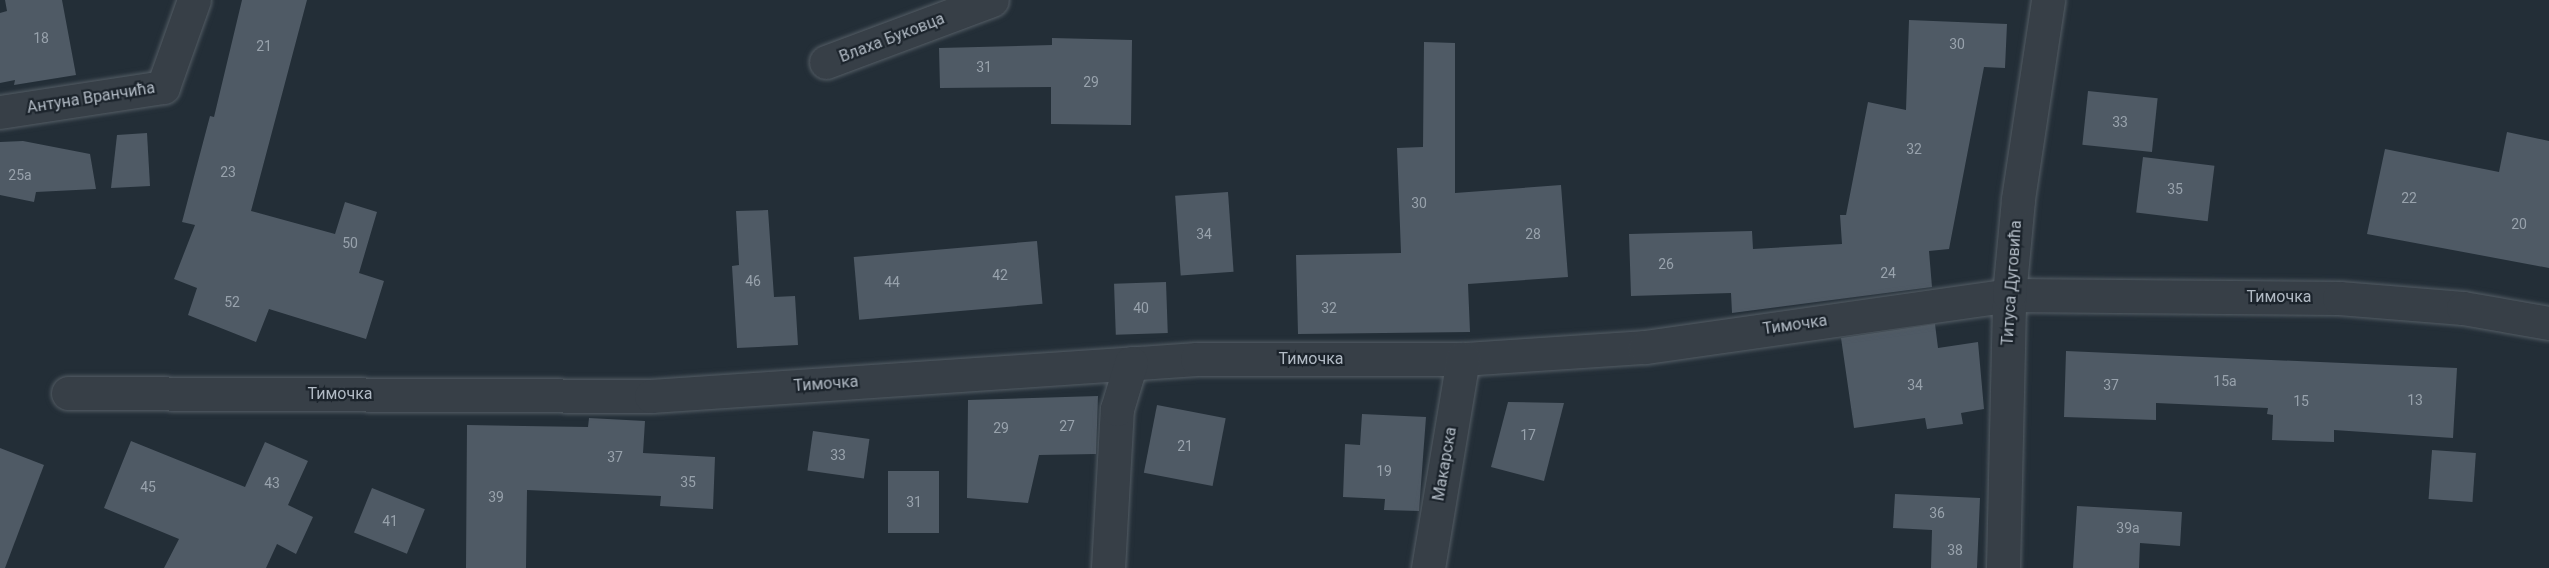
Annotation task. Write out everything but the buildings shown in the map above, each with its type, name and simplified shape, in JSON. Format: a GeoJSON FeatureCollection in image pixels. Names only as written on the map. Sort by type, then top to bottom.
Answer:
{"type":"FeatureCollection","features":[{"type":"Feature","properties":{"kind":"street","name":"Антуна Вранчића"},"geometry":{"type":"LineString","coordinates":[[0,112],[163,87],[194,0]]}},
{"type":"Feature","properties":{"kind":"street","name":"Влаха Буковца"},"geometry":{"type":"LineString","coordinates":[[826,62],[992,0]]}},
{"type":"Feature","properties":{"kind":"street","name":"Титуса Дуговића"},"geometry":{"type":"LineString","coordinates":[[2003,568],[2009,295],[2018,199],[2048,0]]}},
{"type":"Feature","properties":{"kind":"street","name":"Тимочка"},"geometry":{"type":"LineString","coordinates":[[68,393],[651,396],[1131,363],[1462,359],[1646,347],[2009,295],[2339,298],[2463,308],[2549,322]]}},
{"type":"Feature","properties":{"kind":"street","name":"Макарска"},"geometry":{"type":"LineString","coordinates":[[1428,568],[1462,359]]}},
{"type":"Feature","properties":{"kind":"street"},"geometry":{"type":"LineString","coordinates":[[1108,568],[1117,409],[1131,363]]}}]}
